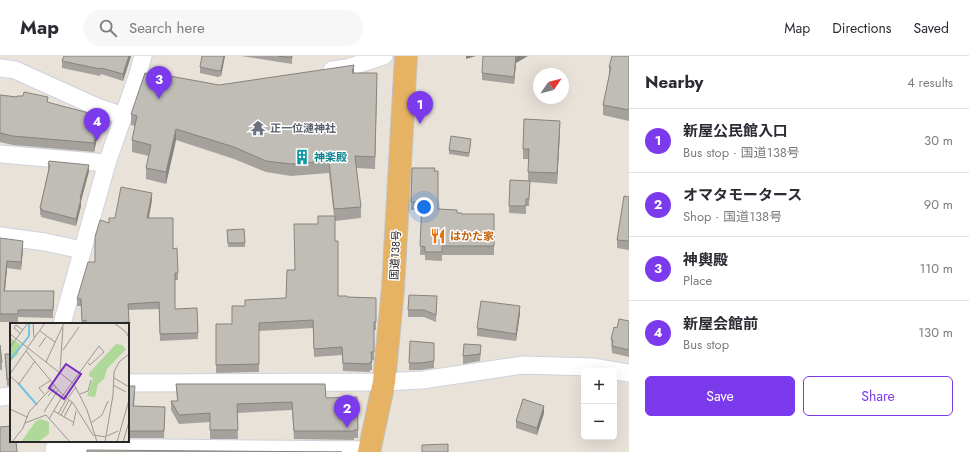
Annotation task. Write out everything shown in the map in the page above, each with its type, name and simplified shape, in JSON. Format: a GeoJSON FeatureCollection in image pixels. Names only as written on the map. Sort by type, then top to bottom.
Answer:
{"type":"FeatureCollection","features":[{"type":"Feature","properties":{"kind":"highway","name":"国道138号"},"geometry":{"type":"LineString","coordinates":[[370,451],[384,382],[393,288],[406,56]]}},
{"type":"Feature","properties":{"kind":"street"},"geometry":{"type":"LineString","coordinates":[[62,323],[107,163],[124,116],[145,75],[143,56]]}},
{"type":"Feature","properties":{"kind":"street"},"geometry":{"type":"LineString","coordinates":[[317,72],[347,68],[384,56]]}},
{"type":"Feature","properties":{"kind":"street"},"geometry":{"type":"LineString","coordinates":[[0,68],[16,70],[97,107],[124,116]]}},
{"type":"Feature","properties":{"kind":"street"},"geometry":{"type":"LineString","coordinates":[[0,154],[107,163]]}},
{"type":"Feature","properties":{"kind":"street"},"geometry":{"type":"LineString","coordinates":[[0,236],[45,242],[82,250]]}},
{"type":"Feature","properties":{"kind":"street"},"geometry":{"type":"LineString","coordinates":[[129,383],[384,382],[422,380],[523,365],[592,367],[629,373]]}},
{"type":"Feature","properties":{"kind":"street"},"geometry":{"type":"LineString","coordinates":[[0,397],[10,396]]}},
{"type":"Feature","properties":{"kind":"street"},"geometry":{"type":"LineString","coordinates":[[54,447],[370,451]]}},
{"type":"Feature","properties":{"kind":"building"},"geometry":{"type":"Polygon","coordinates":[[[64,56],[129,56],[123,74],[101,68],[62,61],[64,56]]]}},
{"type":"Feature","properties":{"kind":"building"},"geometry":{"type":"Polygon","coordinates":[[[202,56],[224,56],[221,70],[218,71],[200,67],[202,56]]]}},
{"type":"Feature","properties":{"kind":"building"},"geometry":{"type":"Polygon","coordinates":[[[278,56],[292,56],[292,58],[278,56]]]}},
{"type":"Feature","properties":{"kind":"building"},"geometry":{"type":"Polygon","coordinates":[[[483,56],[516,56],[514,77],[482,73],[483,56]]]}},
{"type":"Feature","properties":{"kind":"building"},"geometry":{"type":"Polygon","coordinates":[[[612,56],[629,56],[629,110],[603,105],[612,56]]]}},
{"type":"Feature","properties":{"kind":"building","name":"正一位漣神社"},"geometry":{"type":"Polygon","coordinates":[[[354,65],[352,73],[377,73],[375,157],[355,156],[361,207],[334,209],[329,161],[291,164],[266,161],[234,147],[176,129],[166,172],[146,168],[151,145],[132,140],[137,116],[131,114],[145,73],[219,85],[354,65]]]}},
{"type":"Feature","properties":{"kind":"building"},"geometry":{"type":"Polygon","coordinates":[[[24,92],[48,97],[47,102],[100,116],[94,143],[13,136],[0,133],[0,95],[17,97],[23,96],[24,92]]]}},
{"type":"Feature","properties":{"kind":"building"},"geometry":{"type":"Polygon","coordinates":[[[524,119],[560,121],[557,173],[528,172],[529,149],[523,149],[524,119]]]}},
{"type":"Feature","properties":{"kind":"building"},"geometry":{"type":"Polygon","coordinates":[[[451,136],[471,139],[469,153],[449,150],[451,136]]]}},
{"type":"Feature","properties":{"kind":"building"},"geometry":{"type":"Polygon","coordinates":[[[49,161],[89,165],[76,219],[41,210],[42,209],[40,208],[50,165],[48,164],[49,161]]]}},
{"type":"Feature","properties":{"kind":"building"},"geometry":{"type":"Polygon","coordinates":[[[412,168],[435,168],[434,171],[438,171],[438,209],[457,210],[457,213],[462,214],[494,214],[494,246],[442,246],[442,252],[425,252],[425,247],[420,246],[422,202],[411,202],[412,168]]]}},
{"type":"Feature","properties":{"kind":"building"},"geometry":{"type":"Polygon","coordinates":[[[510,180],[530,181],[529,199],[526,199],[526,206],[509,206],[510,180]]]}},
{"type":"Feature","properties":{"kind":"building"},"geometry":{"type":"Polygon","coordinates":[[[121,187],[152,193],[147,218],[173,218],[173,249],[177,248],[178,273],[175,273],[175,309],[197,308],[198,333],[160,334],[159,302],[128,304],[129,322],[86,323],[86,320],[82,321],[81,299],[77,299],[88,262],[95,262],[95,237],[100,220],[109,223],[109,218],[115,218],[121,187]]]}},
{"type":"Feature","properties":{"kind":"building"},"geometry":{"type":"Polygon","coordinates":[[[624,196],[629,197],[629,241],[617,240],[624,196]]]}},
{"type":"Feature","properties":{"kind":"building"},"geometry":{"type":"Polygon","coordinates":[[[318,216],[335,216],[335,241],[338,241],[338,296],[376,298],[374,352],[371,352],[372,362],[370,362],[370,364],[343,363],[342,347],[314,349],[313,320],[259,323],[259,364],[216,365],[216,324],[232,324],[232,306],[245,306],[245,300],[286,298],[287,270],[295,270],[294,224],[318,224],[318,216]]]}},
{"type":"Feature","properties":{"kind":"building"},"geometry":{"type":"Polygon","coordinates":[[[244,229],[245,243],[228,243],[227,230],[244,229]]]}},
{"type":"Feature","properties":{"kind":"building"},"geometry":{"type":"Polygon","coordinates":[[[0,238],[23,241],[21,262],[7,261],[4,291],[54,291],[53,310],[18,310],[18,314],[0,314],[0,238]]]}},
{"type":"Feature","properties":{"kind":"building"},"geometry":{"type":"Polygon","coordinates":[[[409,295],[437,296],[436,315],[424,310],[408,310],[409,295]]]}},
{"type":"Feature","properties":{"kind":"building"},"geometry":{"type":"Polygon","coordinates":[[[481,301],[520,306],[516,334],[477,328],[481,301]]]}},
{"type":"Feature","properties":{"kind":"building"},"geometry":{"type":"Polygon","coordinates":[[[619,319],[629,321],[629,350],[612,346],[613,340],[611,339],[614,327],[617,328],[619,319]]]}},
{"type":"Feature","properties":{"kind":"building"},"geometry":{"type":"Polygon","coordinates":[[[410,341],[434,343],[434,361],[409,363],[410,341]]]}},
{"type":"Feature","properties":{"kind":"building"},"geometry":{"type":"Polygon","coordinates":[[[464,344],[481,345],[480,354],[463,356],[464,344]]]}},
{"type":"Feature","properties":{"kind":"building"},"geometry":{"type":"Polygon","coordinates":[[[0,345],[2,362],[0,362],[0,345]]]}},
{"type":"Feature","properties":{"kind":"building"},"geometry":{"type":"Polygon","coordinates":[[[5,354],[10,354],[10,379],[7,379],[5,354]]]}},
{"type":"Feature","properties":{"kind":"building"},"geometry":{"type":"Polygon","coordinates":[[[176,384],[325,384],[326,398],[357,397],[358,430],[294,431],[292,402],[237,404],[238,430],[210,430],[210,413],[179,415],[171,401],[178,401],[176,384]]]}},
{"type":"Feature","properties":{"kind":"building"},"geometry":{"type":"Polygon","coordinates":[[[129,386],[135,386],[133,406],[165,407],[164,431],[129,431],[129,386]]]}},
{"type":"Feature","properties":{"kind":"building"},"geometry":{"type":"Polygon","coordinates":[[[523,399],[544,406],[537,428],[516,421],[523,399]]]}},
{"type":"Feature","properties":{"kind":"building"},"geometry":{"type":"Polygon","coordinates":[[[10,426],[10,442],[16,442],[17,452],[0,452],[0,427],[10,426]]]}},
{"type":"Feature","properties":{"kind":"building"},"geometry":{"type":"Polygon","coordinates":[[[448,444],[448,452],[422,452],[422,445],[448,444]]]}},
{"type":"Feature","properties":{"kind":"building"},"geometry":{"type":"Polygon","coordinates":[[[87,450],[342,452],[87,452],[87,450]]]}},
{"type":"Feature","properties":{"kind":"place","name":"神輿殿"},"geometry":{"type":"Point","coordinates":[159,99]}},
{"type":"Feature","properties":{"kind":"place","name":"新屋公民館入口"},"geometry":{"type":"Point","coordinates":[420,124]}},
{"type":"Feature","properties":{"kind":"place","name":"正一位漣神社"},"geometry":{"type":"Point","coordinates":[258,128]}},
{"type":"Feature","properties":{"kind":"place","name":"新屋会館前"},"geometry":{"type":"Point","coordinates":[97,141]}},
{"type":"Feature","properties":{"kind":"place","name":"神楽殿"},"geometry":{"type":"Point","coordinates":[302,157]}},
{"type":"Feature","properties":{"kind":"place","name":"はかた家"},"geometry":{"type":"Point","coordinates":[438,236]}},
{"type":"Feature","properties":{"kind":"place","name":"オマタモータース"},"geometry":{"type":"Point","coordinates":[347,428]}}]}
